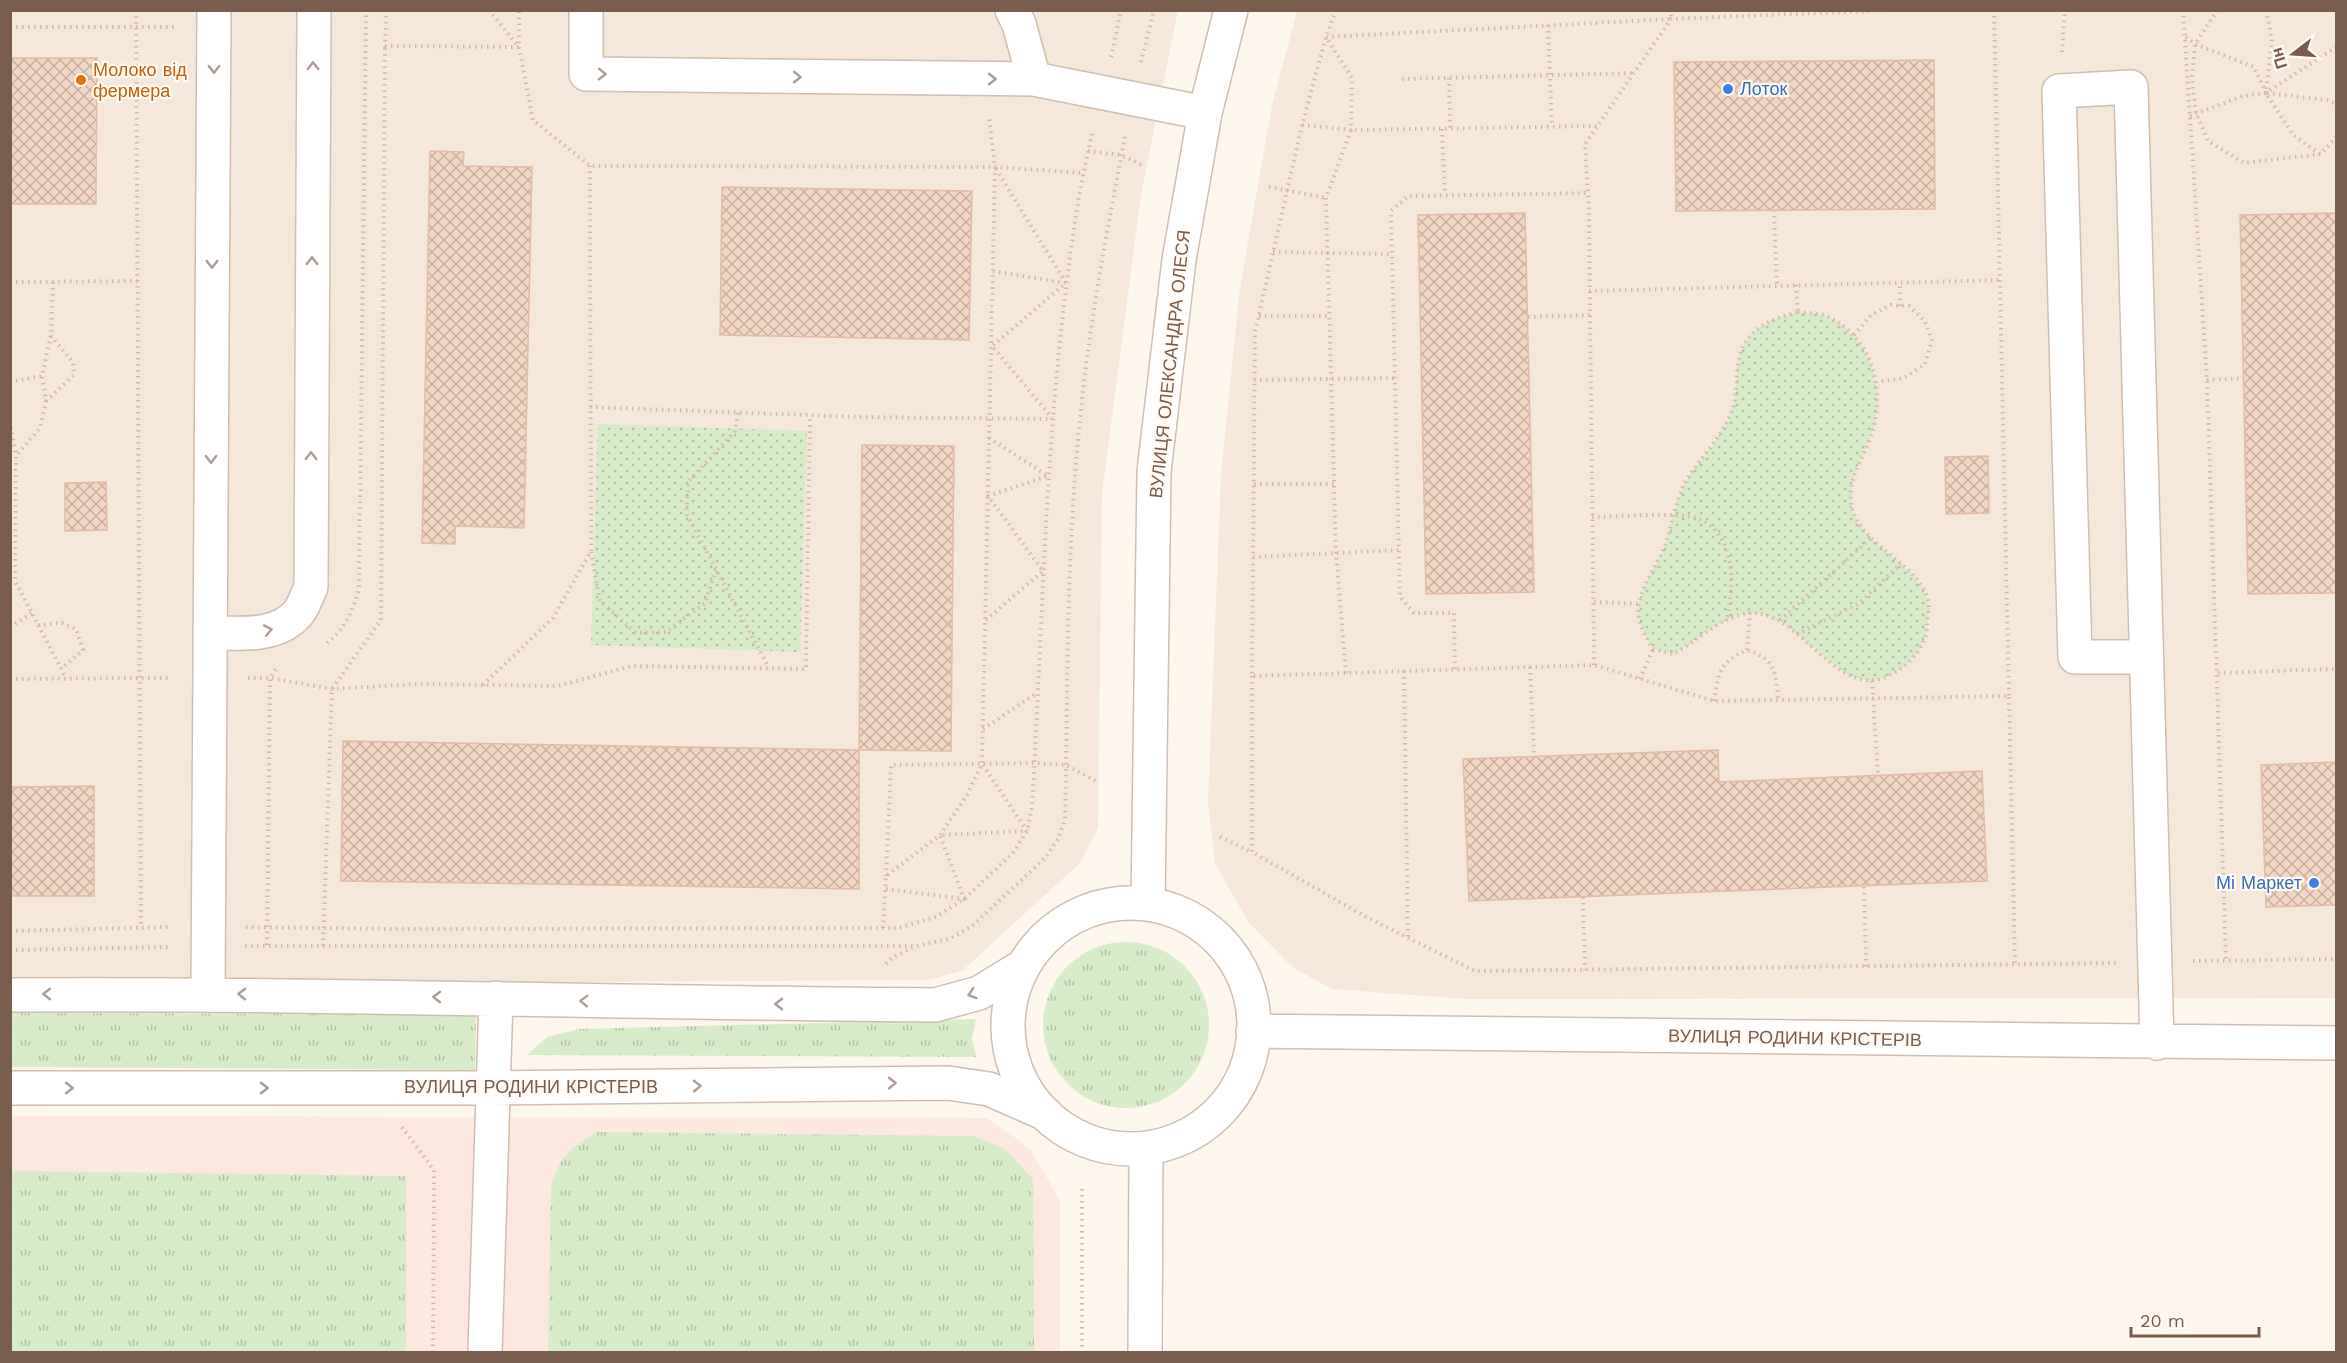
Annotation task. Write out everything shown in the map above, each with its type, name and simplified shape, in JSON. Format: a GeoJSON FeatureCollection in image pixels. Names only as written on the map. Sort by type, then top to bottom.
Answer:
{"type":"FeatureCollection","features":[{"type":"Feature","properties":{"kind":"street"},"geometry":{"type":"LineString","coordinates":[[210,633],[256,632],[282,627],[299,612],[311,587],[314,10]]}},
{"type":"Feature","properties":{"kind":"street"},"geometry":{"type":"LineString","coordinates":[[586,10],[586,74],[1034,79],[1205,113]]}},
{"type":"Feature","properties":{"kind":"street"},"geometry":{"type":"LineString","coordinates":[[1012,10],[1019,24],[1034,79]]}},
{"type":"Feature","properties":{"kind":"street","name":"ВУЛИЦЯ ОЛЕКСАНДРА ОЛЕСЯ"},"geometry":{"type":"LineString","coordinates":[[1148,903],[1154,471],[1179,260],[1205,113],[1231,10]]}},
{"type":"Feature","properties":{"kind":"street"},"geometry":{"type":"LineString","coordinates":[[208,993],[214,19]]}},
{"type":"Feature","properties":{"kind":"street"},"geometry":{"type":"LineString","coordinates":[[2146,657],[2075,657],[2059,91],[2131,87],[2157,1043]]}},
{"type":"Feature","properties":{"kind":"street"},"geometry":{"type":"LineString","coordinates":[[1148,903],[1189,916],[1222,943],[1245,979],[1254,1021],[1252,1049],[1244,1075],[1229,1100],[1210,1120],[1187,1136],[1146,1149],[1125,1149],[1084,1139],[1064,1129],[1031,1098],[1011,1057],[1008,1034],[1010,999],[1023,966],[1044,937],[1072,916],[1106,904],[1148,903]]}},
{"type":"Feature","properties":{"kind":"street"},"geometry":{"type":"LineString","coordinates":[[10,994],[208,993],[496,998],[624,1003],[935,1005],[979,993],[1023,966]]}},
{"type":"Feature","properties":{"kind":"street"},"geometry":{"type":"LineString","coordinates":[[485,1353],[496,998]]}},
{"type":"Feature","properties":{"kind":"street","name":"ВУЛИЦЯ РОДИНИ КРІСТЕРІВ"},"geometry":{"type":"LineString","coordinates":[[1253,1031],[2157,1043],[2337,1043]]}},
{"type":"Feature","properties":{"kind":"street","name":"ВУЛИЦЯ РОДИНИ КРІСТЕРІВ"},"geometry":{"type":"LineString","coordinates":[[10,1088],[492,1088],[948,1083],[989,1089],[1046,1114]]}},
{"type":"Feature","properties":{"kind":"street"},"geometry":{"type":"LineString","coordinates":[[1145,1353],[1146,1149]]}},
{"type":"Feature","properties":{"kind":"path"},"geometry":{"type":"LineString","coordinates":[[136,10],[141,928]]}},
{"type":"Feature","properties":{"kind":"path"},"geometry":{"type":"LineString","coordinates":[[323,946],[332,689],[381,620],[386,10]]}},
{"type":"Feature","properties":{"kind":"path"},"geometry":{"type":"LineString","coordinates":[[489,10],[519,47]]}},
{"type":"Feature","properties":{"kind":"path"},"geometry":{"type":"LineString","coordinates":[[519,10],[519,47],[533,120],[590,166],[995,167],[1083,173]]}},
{"type":"Feature","properties":{"kind":"path"},"geometry":{"type":"LineString","coordinates":[[10,931],[141,928],[323,946],[916,946],[949,939],[971,927],[1046,857],[1058,839],[1065,820],[1071,554],[1080,420],[1106,237],[1121,155],[1117,97],[1121,10]]}},
{"type":"Feature","properties":{"kind":"path"},"geometry":{"type":"LineString","coordinates":[[10,950],[323,928],[898,928],[936,917],[964,899],[1013,853],[1027,831],[1032,807],[1035,763],[1042,571],[1052,419],[1066,283],[1083,173],[1088,151],[1117,97],[1154,10]]}},
{"type":"Feature","properties":{"kind":"path"},"geometry":{"type":"LineString","coordinates":[[1252,852],[1255,332],[1302,125],[1326,37],[1336,10]]}},
{"type":"Feature","properties":{"kind":"path"},"geometry":{"type":"LineString","coordinates":[[1594,665],[1588,193],[1585,144],[1671,19],[1671,10]]}},
{"type":"Feature","properties":{"kind":"path"},"geometry":{"type":"LineString","coordinates":[[1759,15],[1763,10]]}},
{"type":"Feature","properties":{"kind":"path"},"geometry":{"type":"LineString","coordinates":[[1326,37],[1892,10]]}},
{"type":"Feature","properties":{"kind":"path"},"geometry":{"type":"LineString","coordinates":[[1994,10],[2015,965]]}},
{"type":"Feature","properties":{"kind":"path"},"geometry":{"type":"LineString","coordinates":[[2183,10],[2196,113],[2208,141],[2244,163],[2321,154],[2337,137]]}},
{"type":"Feature","properties":{"kind":"path"},"geometry":{"type":"LineString","coordinates":[[2226,961],[2207,380],[2190,116],[2190,78],[2195,44],[2217,11],[2230,10]]}},
{"type":"Feature","properties":{"kind":"path"},"geometry":{"type":"LineString","coordinates":[[2266,10],[2272,39],[2266,93]]}},
{"type":"Feature","properties":{"kind":"path"},"geometry":{"type":"LineString","coordinates":[[10,27],[136,27],[214,19]]}},
{"type":"Feature","properties":{"kind":"path"},"geometry":{"type":"LineString","coordinates":[[1548,25],[1552,127]]}},
{"type":"Feature","properties":{"kind":"path"},"geometry":{"type":"LineString","coordinates":[[2185,36],[2195,44],[2254,68],[2266,93],[2293,135],[2321,154]]}},
{"type":"Feature","properties":{"kind":"path"},"geometry":{"type":"LineString","coordinates":[[1326,37],[1352,78],[1351,130],[1326,198],[1336,553],[1346,673]]}},
{"type":"Feature","properties":{"kind":"path"},"geometry":{"type":"LineString","coordinates":[[385,46],[519,47]]}},
{"type":"Feature","properties":{"kind":"path"},"geometry":{"type":"LineString","coordinates":[[2266,93],[2337,46]]}},
{"type":"Feature","properties":{"kind":"path"},"geometry":{"type":"LineString","coordinates":[[1402,79],[1634,73]]}},
{"type":"Feature","properties":{"kind":"path"},"geometry":{"type":"LineString","coordinates":[[1449,78],[1449,129]]}},
{"type":"Feature","properties":{"kind":"path"},"geometry":{"type":"LineString","coordinates":[[886,876],[940,835],[967,795],[982,764],[995,167],[985,79]]}},
{"type":"Feature","properties":{"kind":"path"},"geometry":{"type":"LineString","coordinates":[[2190,116],[2243,96],[2266,93],[2327,100],[2337,104]]}},
{"type":"Feature","properties":{"kind":"path"},"geometry":{"type":"LineString","coordinates":[[1302,125],[1351,130],[1597,126]]}},
{"type":"Feature","properties":{"kind":"path"},"geometry":{"type":"LineString","coordinates":[[1442,129],[1445,195]]}},
{"type":"Feature","properties":{"kind":"path"},"geometry":{"type":"LineString","coordinates":[[1088,151],[1121,155],[1144,166]]}},
{"type":"Feature","properties":{"kind":"path"},"geometry":{"type":"LineString","coordinates":[[590,166],[591,551],[600,601],[636,633],[666,632],[705,603],[716,568]]}},
{"type":"Feature","properties":{"kind":"path"},"geometry":{"type":"LineString","coordinates":[[995,167],[1066,283]]}},
{"type":"Feature","properties":{"kind":"path"},"geometry":{"type":"LineString","coordinates":[[1269,187],[1287,188],[1326,198]]}},
{"type":"Feature","properties":{"kind":"path"},"geometry":{"type":"LineString","coordinates":[[1455,669],[1455,613],[1414,613],[1400,597],[1391,211],[1408,196],[1588,193]]}},
{"type":"Feature","properties":{"kind":"path"},"geometry":{"type":"LineString","coordinates":[[1774,210],[1777,286]]}},
{"type":"Feature","properties":{"kind":"path"},"geometry":{"type":"LineString","coordinates":[[1273,252],[1392,254]]}},
{"type":"Feature","properties":{"kind":"path"},"geometry":{"type":"LineString","coordinates":[[993,271],[1066,283]]}},
{"type":"Feature","properties":{"kind":"path"},"geometry":{"type":"LineString","coordinates":[[1589,291],[2000,280]]}},
{"type":"Feature","properties":{"kind":"path"},"geometry":{"type":"LineString","coordinates":[[10,282],[137,281]]}},
{"type":"Feature","properties":{"kind":"path"},"geometry":{"type":"LineString","coordinates":[[16,456],[40,428],[46,401],[42,376],[51,335],[53,282]]}},
{"type":"Feature","properties":{"kind":"path"},"geometry":{"type":"LineString","coordinates":[[1900,282],[1900,306]]}},
{"type":"Feature","properties":{"kind":"path"},"geometry":{"type":"LineString","coordinates":[[992,346],[1066,283]]}},
{"type":"Feature","properties":{"kind":"path"},"geometry":{"type":"LineString","coordinates":[[1796,285],[1797,312]]}},
{"type":"Feature","properties":{"kind":"path"},"geometry":{"type":"LineString","coordinates":[[1854,334],[1871,315],[1891,305],[1909,306],[1925,321],[1932,341],[1925,364],[1904,378],[1877,382]]}},
{"type":"Feature","properties":{"kind":"path"},"geometry":{"type":"LineString","coordinates":[[1797,312],[1827,317],[1854,334],[1867,354],[1877,382],[1879,404],[1873,432],[1852,481],[1851,503],[1861,526],[1912,573],[1928,600],[1926,633],[1913,659],[1893,674],[1872,681],[1858,679],[1836,668],[1780,620],[1750,613],[1727,618],[1703,638],[1674,654],[1653,650],[1641,632],[1639,604],[1649,574],[1661,554],[1677,501],[1689,477],[1713,446],[1732,410],[1737,368],[1746,341],[1770,320],[1797,312]]}},
{"type":"Feature","properties":{"kind":"path"},"geometry":{"type":"LineString","coordinates":[[1528,316],[1590,315]]}},
{"type":"Feature","properties":{"kind":"path"},"geometry":{"type":"LineString","coordinates":[[1259,316],[1330,316]]}},
{"type":"Feature","properties":{"kind":"path"},"geometry":{"type":"LineString","coordinates":[[46,401],[74,375],[73,362],[51,335]]}},
{"type":"Feature","properties":{"kind":"path"},"geometry":{"type":"LineString","coordinates":[[992,346],[1052,419]]}},
{"type":"Feature","properties":{"kind":"path"},"geometry":{"type":"LineString","coordinates":[[10,382],[42,376]]}},
{"type":"Feature","properties":{"kind":"path"},"geometry":{"type":"LineString","coordinates":[[1254,380],[1395,378]]}},
{"type":"Feature","properties":{"kind":"path"},"geometry":{"type":"LineString","coordinates":[[2207,380],[2244,378]]}},
{"type":"Feature","properties":{"kind":"path"},"geometry":{"type":"LineString","coordinates":[[590,407],[810,415],[1052,419]]}},
{"type":"Feature","properties":{"kind":"path"},"geometry":{"type":"LineString","coordinates":[[738,413],[735,431],[689,481],[686,513],[769,668]]}},
{"type":"Feature","properties":{"kind":"path"},"geometry":{"type":"LineString","coordinates":[[10,679],[270,678],[332,689],[418,684],[558,686],[631,666],[806,669],[810,415]]}},
{"type":"Feature","properties":{"kind":"path"},"geometry":{"type":"LineString","coordinates":[[10,421],[16,456],[13,581],[66,678]]}},
{"type":"Feature","properties":{"kind":"path"},"geometry":{"type":"LineString","coordinates":[[989,438],[1048,476]]}},
{"type":"Feature","properties":{"kind":"path"},"geometry":{"type":"LineString","coordinates":[[988,496],[1048,476]]}},
{"type":"Feature","properties":{"kind":"path"},"geometry":{"type":"LineString","coordinates":[[1254,484],[1334,484]]}},
{"type":"Feature","properties":{"kind":"path"},"geometry":{"type":"LineString","coordinates":[[988,496],[1042,571]]}},
{"type":"Feature","properties":{"kind":"path"},"geometry":{"type":"LineString","coordinates":[[1592,517],[1699,519],[1717,532],[1730,556],[1733,591],[1727,618]]}},
{"type":"Feature","properties":{"kind":"path"},"geometry":{"type":"LineString","coordinates":[[1780,620],[1872,537]]}},
{"type":"Feature","properties":{"kind":"path"},"geometry":{"type":"LineString","coordinates":[[1253,557],[1399,550]]}},
{"type":"Feature","properties":{"kind":"path"},"geometry":{"type":"LineString","coordinates":[[483,685],[553,618],[591,551]]}},
{"type":"Feature","properties":{"kind":"path"},"geometry":{"type":"LineString","coordinates":[[1797,634],[1858,604],[1901,564]]}},
{"type":"Feature","properties":{"kind":"path"},"geometry":{"type":"LineString","coordinates":[[985,621],[1042,571]]}},
{"type":"Feature","properties":{"kind":"path"},"geometry":{"type":"LineString","coordinates":[[1594,602],[1639,604]]}},
{"type":"Feature","properties":{"kind":"path"},"geometry":{"type":"LineString","coordinates":[[10,627],[32,613]]}},
{"type":"Feature","properties":{"kind":"path"},"geometry":{"type":"LineString","coordinates":[[1748,650],[1750,613]]}},
{"type":"Feature","properties":{"kind":"path"},"geometry":{"type":"LineString","coordinates":[[38,625],[62,623],[76,629],[83,650],[61,669]]}},
{"type":"Feature","properties":{"kind":"path"},"geometry":{"type":"LineString","coordinates":[[1640,679],[1653,650]]}},
{"type":"Feature","properties":{"kind":"path"},"geometry":{"type":"LineString","coordinates":[[1714,701],[1718,676],[1728,658],[1748,650],[1764,655],[1776,672],[1778,700]]}},
{"type":"Feature","properties":{"kind":"path"},"geometry":{"type":"LineString","coordinates":[[1252,676],[1594,665],[1714,701],[2009,696]]}},
{"type":"Feature","properties":{"kind":"path"},"geometry":{"type":"LineString","coordinates":[[1530,667],[1534,756]]}},
{"type":"Feature","properties":{"kind":"path"},"geometry":{"type":"LineString","coordinates":[[2218,673],[2337,669]]}},
{"type":"Feature","properties":{"kind":"path"},"geometry":{"type":"LineString","coordinates":[[1404,671],[1408,938]]}},
{"type":"Feature","properties":{"kind":"path"},"geometry":{"type":"LineString","coordinates":[[1872,681],[1878,776]]}},
{"type":"Feature","properties":{"kind":"path"},"geometry":{"type":"LineString","coordinates":[[983,729],[1038,693]]}},
{"type":"Feature","properties":{"kind":"path"},"geometry":{"type":"LineString","coordinates":[[884,928],[891,765],[1035,763],[1066,765],[1096,781]]}},
{"type":"Feature","properties":{"kind":"path"},"geometry":{"type":"LineString","coordinates":[[982,764],[1027,831]]}},
{"type":"Feature","properties":{"kind":"path"},"geometry":{"type":"LineString","coordinates":[[940,835],[1027,831]]}},
{"type":"Feature","properties":{"kind":"path"},"geometry":{"type":"LineString","coordinates":[[940,835],[964,899]]}},
{"type":"Feature","properties":{"kind":"path"},"geometry":{"type":"LineString","coordinates":[[1220,837],[1252,852],[1408,938],[1475,971],[2337,959]]}},
{"type":"Feature","properties":{"kind":"path"},"geometry":{"type":"LineString","coordinates":[[1864,887],[1866,967]]}},
{"type":"Feature","properties":{"kind":"path"},"geometry":{"type":"LineString","coordinates":[[886,889],[964,899]]}},
{"type":"Feature","properties":{"kind":"path"},"geometry":{"type":"LineString","coordinates":[[1583,897],[1585,970]]}},
{"type":"Feature","properties":{"kind":"path"},"geometry":{"type":"LineString","coordinates":[[401,1125],[434,1170],[433,1353]]}},
{"type":"Feature","properties":{"kind":"path"},"geometry":{"type":"LineString","coordinates":[[1082,1189],[1082,1353]]}},
{"type":"Feature","properties":{"kind":"shaded area"},"geometry":{"type":"Polygon","coordinates":[[[10,11],[1178,11],[1141,195],[1102,494],[1098,828],[1080,863],[962,971],[928,980],[11,985],[10,11]]]}},
{"type":"Feature","properties":{"kind":"shaded area"},"geometry":{"type":"Polygon","coordinates":[[[1297,11],[2336,11],[2336,998],[1466,999],[1332,989],[1292,967],[1249,923],[1215,864],[1208,802],[1221,474],[1240,288],[1272,105],[1297,11]]]}},
{"type":"Feature","properties":{"kind":"shaded area"},"geometry":{"type":"Polygon","coordinates":[[[11,1116],[986,1118],[1030,1148],[1060,1201],[1060,1352],[11,1352],[11,1116]]]}},
{"type":"Feature","properties":{"kind":"green space"},"geometry":{"type":"Polygon","coordinates":[[[1798,312],[1829,317],[1855,337],[1865,350],[1875,380],[1876,413],[1870,438],[1852,483],[1851,502],[1855,517],[1863,530],[1913,575],[1928,600],[1926,634],[1920,648],[1900,669],[1874,680],[1855,678],[1838,668],[1787,626],[1768,616],[1749,613],[1730,618],[1674,654],[1653,649],[1640,621],[1638,609],[1641,596],[1662,553],[1684,485],[1718,437],[1732,411],[1742,348],[1752,334],[1763,325],[1798,312]]]}},
{"type":"Feature","properties":{"kind":"green space"},"geometry":{"type":"Polygon","coordinates":[[[598,424],[807,431],[800,652],[591,645],[598,424]]]}},
{"type":"Feature","properties":{"kind":"green space"},"geometry":{"type":"Polygon","coordinates":[[[1126,942],[1158,949],[1185,966],[1202,993],[1209,1025],[1202,1057],[1185,1084],[1158,1101],[1126,1108],[1094,1101],[1067,1084],[1050,1057],[1043,1025],[1050,993],[1067,966],[1094,949],[1126,942]]]}},
{"type":"Feature","properties":{"kind":"green space"},"geometry":{"type":"Polygon","coordinates":[[[11,1013],[476,1014],[475,1070],[11,1067],[11,1013]]]}},
{"type":"Feature","properties":{"kind":"green space"},"geometry":{"type":"Polygon","coordinates":[[[976,1019],[972,1038],[976,1057],[527,1055],[547,1037],[579,1029],[976,1019]]]}},
{"type":"Feature","properties":{"kind":"green space"},"geometry":{"type":"Polygon","coordinates":[[[597,1132],[973,1136],[1005,1149],[1033,1179],[1034,1352],[548,1352],[551,1188],[562,1160],[579,1144],[597,1132]]]}},
{"type":"Feature","properties":{"kind":"green space"},"geometry":{"type":"Polygon","coordinates":[[[11,1171],[406,1176],[406,1352],[11,1352],[11,1171]]]}},
{"type":"Feature","properties":{"kind":"building"},"geometry":{"type":"Polygon","coordinates":[[[10,58],[97,58],[96,204],[10,204],[10,58]]]}},
{"type":"Feature","properties":{"kind":"building"},"geometry":{"type":"Polygon","coordinates":[[[1934,60],[1935,209],[1676,211],[1674,62],[1934,60]]]}},
{"type":"Feature","properties":{"kind":"building"},"geometry":{"type":"Polygon","coordinates":[[[430,151],[464,152],[463,166],[532,167],[524,528],[455,526],[455,544],[422,543],[430,151]]]}},
{"type":"Feature","properties":{"kind":"building"},"geometry":{"type":"Polygon","coordinates":[[[722,187],[972,191],[969,340],[720,335],[722,187]]]}},
{"type":"Feature","properties":{"kind":"building"},"geometry":{"type":"Polygon","coordinates":[[[1525,213],[1534,592],[1426,594],[1418,215],[1525,213]]]}},
{"type":"Feature","properties":{"kind":"building"},"geometry":{"type":"Polygon","coordinates":[[[2336,213],[2336,593],[2248,594],[2240,215],[2336,213]]]}},
{"type":"Feature","properties":{"kind":"building"},"geometry":{"type":"Polygon","coordinates":[[[862,445],[954,446],[951,751],[859,750],[862,445]]]}},
{"type":"Feature","properties":{"kind":"building"},"geometry":{"type":"Polygon","coordinates":[[[1988,456],[1989,513],[1946,514],[1945,457],[1988,456]]]}},
{"type":"Feature","properties":{"kind":"building"},"geometry":{"type":"Polygon","coordinates":[[[106,482],[107,530],[65,531],[65,483],[106,482]]]}},
{"type":"Feature","properties":{"kind":"building"},"geometry":{"type":"Polygon","coordinates":[[[343,741],[859,750],[859,889],[341,881],[343,741]]]}},
{"type":"Feature","properties":{"kind":"building"},"geometry":{"type":"Polygon","coordinates":[[[1718,750],[1719,782],[1982,771],[1987,881],[1469,901],[1463,759],[1718,750]]]}},
{"type":"Feature","properties":{"kind":"building"},"geometry":{"type":"Polygon","coordinates":[[[2336,762],[2336,905],[2266,907],[2261,765],[2336,762]]]}},
{"type":"Feature","properties":{"kind":"building"},"geometry":{"type":"Polygon","coordinates":[[[94,786],[94,896],[10,896],[10,787],[94,786]]]}},
{"type":"Feature","properties":{"kind":"place","name":"Молоко від фермера"},"geometry":{"type":"Point","coordinates":[81,80]}},
{"type":"Feature","properties":{"kind":"place","name":"Лоток"},"geometry":{"type":"Point","coordinates":[1728,89]}},
{"type":"Feature","properties":{"kind":"place","name":"Мі Маркет"},"geometry":{"type":"Point","coordinates":[2314,883]}}]}
